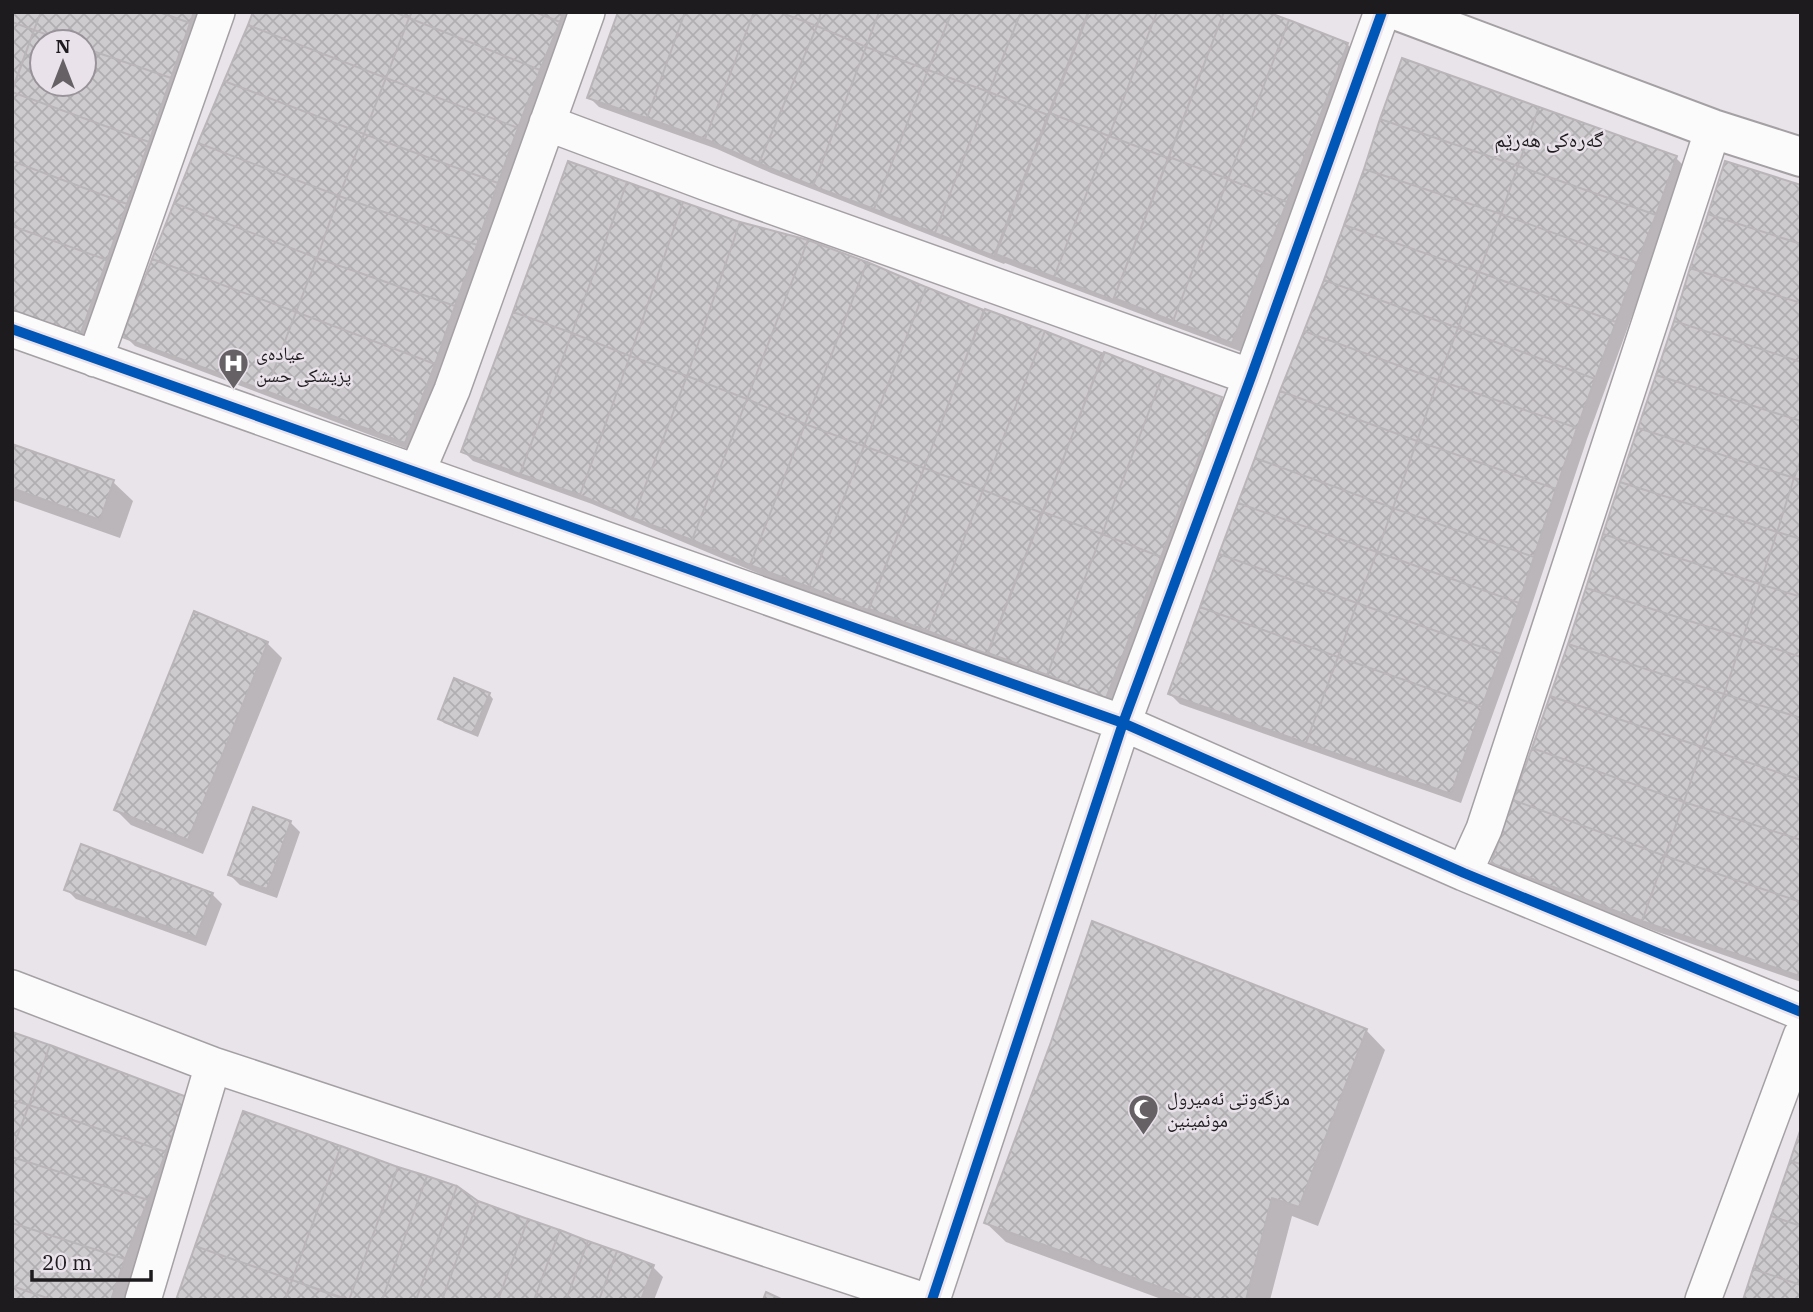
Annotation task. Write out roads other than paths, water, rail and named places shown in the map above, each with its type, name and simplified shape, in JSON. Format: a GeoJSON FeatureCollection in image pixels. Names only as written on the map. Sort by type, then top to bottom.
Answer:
{"type":"FeatureCollection","features":[{"type":"Feature","properties":{"kind":"street"},"geometry":{"type":"LineString","coordinates":[[95,359],[216,12]]}},
{"type":"Feature","properties":{"kind":"street"},"geometry":{"type":"LineString","coordinates":[[417,472],[452,390],[587,12]]}},
{"type":"Feature","properties":{"kind":"street"},"geometry":{"type":"LineString","coordinates":[[932,1300],[1123,723],[1382,12]]}},
{"type":"Feature","properties":{"kind":"street"},"geometry":{"type":"LineString","coordinates":[[1401,12],[1713,129],[1801,157]]}},
{"type":"Feature","properties":{"kind":"street"},"geometry":{"type":"LineString","coordinates":[[547,122],[710,184],[1251,377]]}},
{"type":"Feature","properties":{"kind":"street"},"geometry":{"type":"LineString","coordinates":[[1464,873],[1484,829],[1713,129]]}},
{"type":"Feature","properties":{"kind":"street"},"geometry":{"type":"LineString","coordinates":[[12,329],[1123,723],[1464,873],[1801,1012]]}},
{"type":"Feature","properties":{"kind":"street"},"geometry":{"type":"LineString","coordinates":[[12,988],[213,1065],[922,1300]]}},
{"type":"Feature","properties":{"kind":"street"},"geometry":{"type":"LineString","coordinates":[[1703,1300],[1801,1036]]}},
{"type":"Feature","properties":{"kind":"street"},"geometry":{"type":"LineString","coordinates":[[143,1300],[213,1065]]}},
{"type":"Feature","properties":{"kind":"place","name":"عیادەی پزیشکی حسن"},"geometry":{"type":"Point","coordinates":[233,391]}},
{"type":"Feature","properties":{"kind":"place","name":"مزگەوتی ئەمیرول موئمینین"},"geometry":{"type":"Point","coordinates":[1144,1136]}},
{"type":"Feature","properties":{"kind":"district","name":"گەرەکی هەرێم"},"geometry":{"type":"Point","coordinates":[1549,140]}}]}
